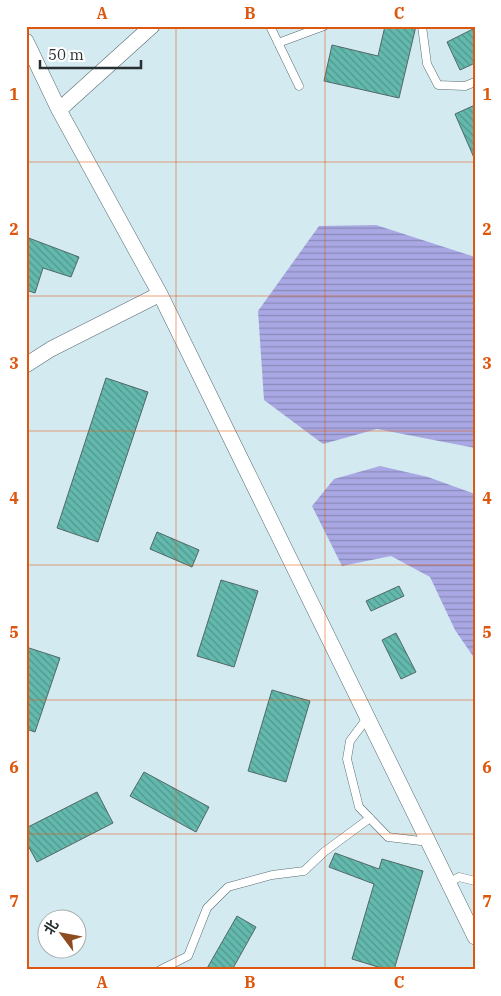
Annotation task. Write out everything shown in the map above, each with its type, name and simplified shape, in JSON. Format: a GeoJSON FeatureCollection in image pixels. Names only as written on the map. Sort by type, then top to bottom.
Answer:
{"type":"FeatureCollection","features":[{"type":"Feature","properties":{"kind":"street"},"geometry":{"type":"LineString","coordinates":[[59,110],[152,26]]}},
{"type":"Feature","properties":{"kind":"street"},"geometry":{"type":"LineString","coordinates":[[26,41],[59,110],[160,294],[475,937]]}},
{"type":"Feature","properties":{"kind":"street"},"geometry":{"type":"LineString","coordinates":[[26,366],[51,349],[160,294]]}},
{"type":"Feature","properties":{"kind":"lane"},"geometry":{"type":"LineString","coordinates":[[270,26],[299,86]]}},
{"type":"Feature","properties":{"kind":"lane"},"geometry":{"type":"LineString","coordinates":[[278,43],[324,26]]}},
{"type":"Feature","properties":{"kind":"lane"},"geometry":{"type":"LineString","coordinates":[[422,26],[427,64],[438,85],[465,86],[475,82]]}},
{"type":"Feature","properties":{"kind":"lane"},"geometry":{"type":"LineString","coordinates":[[368,717],[350,741],[347,759],[359,807],[388,837],[429,842]]}},
{"type":"Feature","properties":{"kind":"lane"},"geometry":{"type":"LineString","coordinates":[[160,970],[188,956],[208,908],[228,886],[272,875],[304,871],[324,852],[370,818]]}},
{"type":"Feature","properties":{"kind":"lane"},"geometry":{"type":"LineString","coordinates":[[449,883],[459,877],[475,881]]}},
{"type":"Feature","properties":{"kind":"water"},"geometry":{"type":"Polygon","coordinates":[[[376,225],[475,257],[475,448],[377,429],[323,444],[264,400],[258,311],[319,226],[376,225]]]}},
{"type":"Feature","properties":{"kind":"water"},"geometry":{"type":"Polygon","coordinates":[[[380,466],[428,477],[475,494],[475,659],[455,630],[430,577],[391,556],[342,566],[312,506],[334,479],[380,466]]]}},
{"type":"Feature","properties":{"kind":"building"},"geometry":{"type":"Polygon","coordinates":[[[385,26],[416,26],[399,98],[324,81],[332,45],[378,56],[385,26]]]}},
{"type":"Feature","properties":{"kind":"building"},"geometry":{"type":"Polygon","coordinates":[[[475,28],[475,63],[460,70],[447,42],[475,28]]]}},
{"type":"Feature","properties":{"kind":"building"},"geometry":{"type":"Polygon","coordinates":[[[475,105],[475,160],[455,114],[475,105]]]}},
{"type":"Feature","properties":{"kind":"building"},"geometry":{"type":"Polygon","coordinates":[[[26,237],[79,257],[71,277],[43,268],[35,293],[26,290],[26,237]]]}},
{"type":"Feature","properties":{"kind":"building"},"geometry":{"type":"Polygon","coordinates":[[[106,378],[148,392],[98,542],[57,528],[106,378]]]}},
{"type":"Feature","properties":{"kind":"building"},"geometry":{"type":"Polygon","coordinates":[[[157,532],[199,550],[192,567],[150,549],[157,532]]]}},
{"type":"Feature","properties":{"kind":"building"},"geometry":{"type":"Polygon","coordinates":[[[221,580],[258,591],[234,667],[197,656],[221,580]]]}},
{"type":"Feature","properties":{"kind":"building"},"geometry":{"type":"Polygon","coordinates":[[[399,586],[404,596],[371,611],[366,601],[399,586]]]}},
{"type":"Feature","properties":{"kind":"building"},"geometry":{"type":"Polygon","coordinates":[[[396,633],[416,672],[401,679],[382,640],[396,633]]]}},
{"type":"Feature","properties":{"kind":"building"},"geometry":{"type":"Polygon","coordinates":[[[26,647],[60,658],[35,732],[26,729],[26,647]]]}},
{"type":"Feature","properties":{"kind":"building"},"geometry":{"type":"Polygon","coordinates":[[[272,690],[310,701],[286,782],[248,771],[272,690]]]}},
{"type":"Feature","properties":{"kind":"building"},"geometry":{"type":"Polygon","coordinates":[[[144,772],[209,807],[196,832],[130,796],[144,772]]]}},
{"type":"Feature","properties":{"kind":"building"},"geometry":{"type":"Polygon","coordinates":[[[97,792],[113,823],[37,862],[26,842],[26,828],[97,792]]]}},
{"type":"Feature","properties":{"kind":"building"},"geometry":{"type":"Polygon","coordinates":[[[335,853],[379,869],[382,859],[423,871],[394,970],[388,970],[352,959],[374,884],[329,867],[335,853]]]}},
{"type":"Feature","properties":{"kind":"building"},"geometry":{"type":"Polygon","coordinates":[[[237,916],[256,927],[232,970],[206,970],[237,916]]]}}]}
